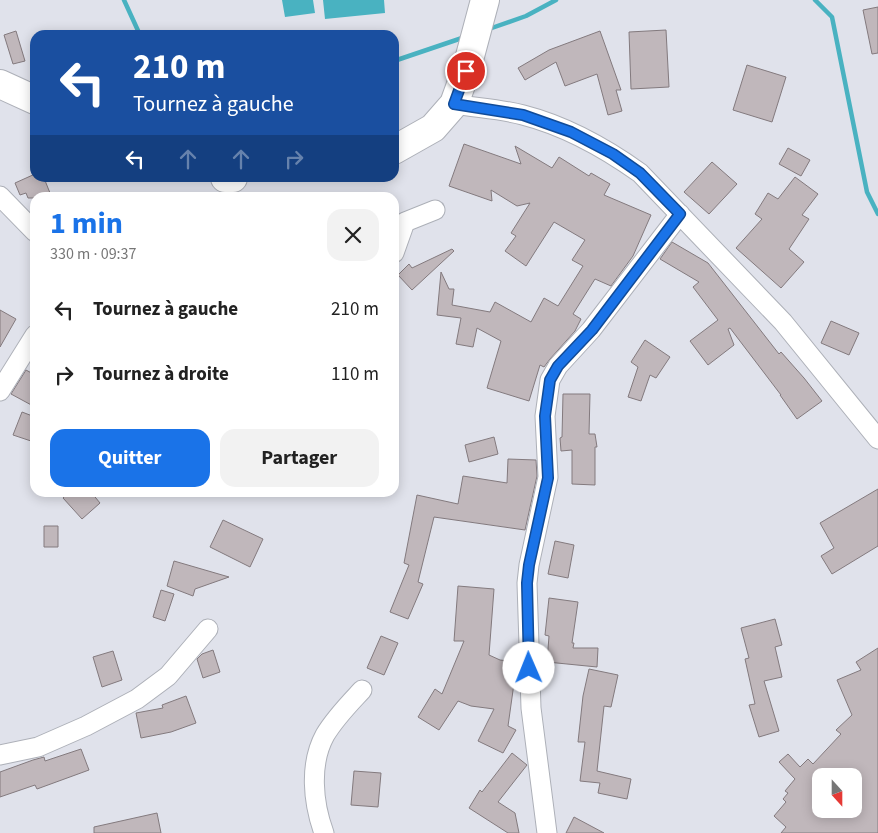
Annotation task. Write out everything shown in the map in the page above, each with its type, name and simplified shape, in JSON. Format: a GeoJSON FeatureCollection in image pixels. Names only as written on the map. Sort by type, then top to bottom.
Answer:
{"type":"FeatureCollection","features":[{"type":"Feature","properties":{"kind":"highway"},"geometry":{"type":"LineString","coordinates":[[399,147],[433,128],[454,104],[466,71],[483,8]]}},
{"type":"Feature","properties":{"kind":"highway"},"geometry":{"type":"LineString","coordinates":[[0,84],[30,98]]}},
{"type":"Feature","properties":{"kind":"street"},"geometry":{"type":"LineString","coordinates":[[454,104],[523,115],[571,132],[613,154],[640,173],[783,322],[878,439]]}},
{"type":"Feature","properties":{"kind":"street"},"geometry":{"type":"LineString","coordinates":[[0,196],[30,227]]}},
{"type":"Feature","properties":{"kind":"street"},"geometry":{"type":"LineString","coordinates":[[399,239],[405,222],[435,210]]}},
{"type":"Feature","properties":{"kind":"street"},"geometry":{"type":"LineString","coordinates":[[547,833],[529,686],[527,583],[529,565],[548,478],[545,416],[550,380],[558,366],[592,330],[680,214]]}},
{"type":"Feature","properties":{"kind":"street"},"geometry":{"type":"LineString","coordinates":[[0,391],[30,343]]}},
{"type":"Feature","properties":{"kind":"street"},"geometry":{"type":"LineString","coordinates":[[0,755],[38,747],[86,726],[137,699],[168,676],[208,629]]}},
{"type":"Feature","properties":{"kind":"street"},"geometry":{"type":"LineString","coordinates":[[324,833],[318,817],[315,796],[316,760],[325,736],[340,713],[362,690]]}},
{"type":"Feature","properties":{"kind":"water"},"geometry":{"type":"Polygon","coordinates":[[[282,0],[313,0],[315,13],[285,17],[282,0]]]}},
{"type":"Feature","properties":{"kind":"water"},"geometry":{"type":"Polygon","coordinates":[[[323,0],[384,0],[385,13],[325,19],[323,0]]]}},
{"type":"Feature","properties":{"kind":"building"},"geometry":{"type":"Polygon","coordinates":[[[878,7],[878,53],[872,54],[863,10],[878,7]]]}},
{"type":"Feature","properties":{"kind":"building"},"geometry":{"type":"Polygon","coordinates":[[[666,30],[669,87],[631,89],[629,32],[666,30]]]}},
{"type":"Feature","properties":{"kind":"building"},"geometry":{"type":"Polygon","coordinates":[[[16,31],[25,61],[13,64],[4,35],[16,31]]]}},
{"type":"Feature","properties":{"kind":"building"},"geometry":{"type":"Polygon","coordinates":[[[600,31],[621,90],[616,90],[622,111],[608,115],[597,74],[565,86],[556,62],[525,80],[518,68],[549,50],[600,31]]]}},
{"type":"Feature","properties":{"kind":"building"},"geometry":{"type":"Polygon","coordinates":[[[747,65],[786,77],[772,122],[733,110],[747,65]]]}},
{"type":"Feature","properties":{"kind":"building"},"geometry":{"type":"Polygon","coordinates":[[[464,144],[521,164],[515,146],[552,168],[559,157],[589,176],[591,173],[610,184],[604,195],[651,215],[633,256],[611,286],[595,279],[573,314],[581,319],[575,331],[544,367],[540,365],[529,401],[487,388],[501,341],[477,328],[473,347],[456,344],[461,318],[437,315],[441,272],[449,289],[454,289],[452,305],[490,312],[495,302],[531,322],[544,298],[558,306],[583,266],[572,260],[585,240],[554,222],[526,266],[505,251],[516,236],[511,233],[530,203],[517,206],[491,190],[492,201],[449,186],[464,144]]]}},
{"type":"Feature","properties":{"kind":"building"},"geometry":{"type":"Polygon","coordinates":[[[788,148],[810,160],[801,176],[779,164],[788,148]]]}},
{"type":"Feature","properties":{"kind":"building"},"geometry":{"type":"Polygon","coordinates":[[[712,162],[737,184],[709,214],[684,192],[712,162]]]}},
{"type":"Feature","properties":{"kind":"building"},"geometry":{"type":"Polygon","coordinates":[[[30,176],[30,182],[46,182],[50,192],[30,192],[30,198],[28,198],[26,193],[20,195],[15,183],[30,176]]]}},
{"type":"Feature","properties":{"kind":"building"},"geometry":{"type":"Polygon","coordinates":[[[795,177],[818,194],[802,215],[809,219],[789,249],[804,262],[781,288],[736,248],[762,219],[755,214],[768,193],[778,199],[795,177]]]}},
{"type":"Feature","properties":{"kind":"building"},"geometry":{"type":"Polygon","coordinates":[[[672,242],[708,263],[779,354],[781,352],[822,401],[797,419],[730,328],[728,329],[734,345],[708,365],[690,341],[718,320],[693,287],[699,282],[660,259],[672,242]]]}},
{"type":"Feature","properties":{"kind":"building"},"geometry":{"type":"Polygon","coordinates":[[[452,249],[454,251],[412,290],[399,274],[409,264],[412,268],[452,249]]]}},
{"type":"Feature","properties":{"kind":"building"},"geometry":{"type":"Polygon","coordinates":[[[0,310],[16,319],[0,347],[0,310]]]}},
{"type":"Feature","properties":{"kind":"building"},"geometry":{"type":"Polygon","coordinates":[[[831,321],[859,333],[849,355],[821,343],[831,321]]]}},
{"type":"Feature","properties":{"kind":"building"},"geometry":{"type":"Polygon","coordinates":[[[645,340],[670,357],[656,378],[650,375],[641,401],[628,397],[638,367],[631,362],[645,340]]]}},
{"type":"Feature","properties":{"kind":"building"},"geometry":{"type":"Polygon","coordinates":[[[26,370],[30,372],[30,404],[11,394],[26,370]]]}},
{"type":"Feature","properties":{"kind":"building"},"geometry":{"type":"Polygon","coordinates":[[[563,394],[590,394],[589,434],[595,434],[597,447],[595,447],[595,485],[572,484],[572,450],[561,451],[563,394]]]}},
{"type":"Feature","properties":{"kind":"building"},"geometry":{"type":"Polygon","coordinates":[[[22,412],[30,415],[30,441],[13,435],[22,412]]]}},
{"type":"Feature","properties":{"kind":"building"},"geometry":{"type":"Polygon","coordinates":[[[494,437],[498,454],[469,462],[465,445],[494,437]]]}},
{"type":"Feature","properties":{"kind":"building"},"geometry":{"type":"Polygon","coordinates":[[[508,459],[536,460],[537,476],[525,530],[434,517],[418,582],[423,584],[408,619],[390,612],[409,565],[404,563],[417,495],[458,504],[463,476],[507,483],[508,459]]]}},
{"type":"Feature","properties":{"kind":"building"},"geometry":{"type":"Polygon","coordinates":[[[878,489],[878,546],[832,574],[821,556],[834,548],[820,523],[878,489]]]}},
{"type":"Feature","properties":{"kind":"building"},"geometry":{"type":"Polygon","coordinates":[[[95,497],[100,503],[82,519],[63,498],[95,497]]]}},
{"type":"Feature","properties":{"kind":"building"},"geometry":{"type":"Polygon","coordinates":[[[223,520],[263,539],[250,567],[210,547],[223,520]]]}},
{"type":"Feature","properties":{"kind":"building"},"geometry":{"type":"Polygon","coordinates":[[[44,526],[58,526],[58,547],[44,547],[44,526]]]}},
{"type":"Feature","properties":{"kind":"building"},"geometry":{"type":"Polygon","coordinates":[[[555,541],[574,545],[568,578],[548,574],[555,541]]]}},
{"type":"Feature","properties":{"kind":"building"},"geometry":{"type":"Polygon","coordinates":[[[174,561],[229,577],[195,589],[193,596],[167,586],[174,561]]]}},
{"type":"Feature","properties":{"kind":"building"},"geometry":{"type":"Polygon","coordinates":[[[458,586],[494,589],[489,655],[500,660],[517,662],[508,726],[516,730],[503,753],[478,741],[494,709],[471,706],[458,701],[439,730],[418,717],[435,689],[442,694],[464,641],[454,641],[458,586]]]}},
{"type":"Feature","properties":{"kind":"building"},"geometry":{"type":"Polygon","coordinates":[[[161,590],[174,594],[165,621],[153,617],[161,590]]]}},
{"type":"Feature","properties":{"kind":"building"},"geometry":{"type":"Polygon","coordinates":[[[549,598],[578,602],[572,643],[574,643],[573,648],[598,648],[597,667],[547,662],[549,636],[545,635],[549,598]]]}},
{"type":"Feature","properties":{"kind":"building"},"geometry":{"type":"Polygon","coordinates":[[[775,619],[782,645],[775,647],[782,677],[764,681],[779,731],[759,737],[749,705],[755,704],[745,659],[749,658],[741,628],[775,619]]]}},
{"type":"Feature","properties":{"kind":"building"},"geometry":{"type":"Polygon","coordinates":[[[381,636],[398,643],[384,675],[367,668],[381,636]]]}},
{"type":"Feature","properties":{"kind":"building"},"geometry":{"type":"Polygon","coordinates":[[[878,648],[878,833],[781,833],[786,827],[774,816],[786,802],[783,799],[788,793],[785,791],[795,779],[779,762],[788,754],[800,767],[808,759],[813,764],[841,734],[836,730],[852,715],[837,680],[861,670],[856,662],[878,648]]]}},
{"type":"Feature","properties":{"kind":"building"},"geometry":{"type":"Polygon","coordinates":[[[213,650],[220,672],[203,678],[197,659],[202,654],[213,650]]]}},
{"type":"Feature","properties":{"kind":"building"},"geometry":{"type":"Polygon","coordinates":[[[113,651],[122,680],[102,687],[93,657],[113,651]]]}},
{"type":"Feature","properties":{"kind":"building"},"geometry":{"type":"Polygon","coordinates":[[[589,669],[618,675],[611,707],[604,706],[597,771],[631,779],[627,799],[598,793],[600,783],[580,781],[585,742],[578,742],[583,696],[589,669]]]}},
{"type":"Feature","properties":{"kind":"building"},"geometry":{"type":"Polygon","coordinates":[[[186,696],[196,723],[171,732],[141,738],[136,713],[163,708],[162,705],[186,696]]]}},
{"type":"Feature","properties":{"kind":"building"},"geometry":{"type":"Polygon","coordinates":[[[81,749],[89,770],[37,789],[35,785],[0,797],[0,772],[33,760],[44,757],[45,761],[81,749]]]}},
{"type":"Feature","properties":{"kind":"building"},"geometry":{"type":"Polygon","coordinates":[[[512,753],[527,765],[498,802],[515,813],[519,833],[508,833],[469,808],[480,790],[482,792],[512,753]]]}},
{"type":"Feature","properties":{"kind":"building"},"geometry":{"type":"Polygon","coordinates":[[[354,771],[381,773],[378,807],[351,805],[354,771]]]}},
{"type":"Feature","properties":{"kind":"building"},"geometry":{"type":"Polygon","coordinates":[[[157,813],[161,833],[94,833],[94,827],[157,813]]]}},
{"type":"Feature","properties":{"kind":"building"},"geometry":{"type":"Polygon","coordinates":[[[574,817],[604,833],[566,833],[574,817]]]}},
{"type":"Feature","properties":{"kind":"waterway"},"geometry":{"type":"LineString","coordinates":[[124,0],[138,30]]}},
{"type":"Feature","properties":{"kind":"waterway"},"geometry":{"type":"LineString","coordinates":[[486,30],[526,16],[556,0]]}},
{"type":"Feature","properties":{"kind":"waterway"},"geometry":{"type":"LineString","coordinates":[[815,0],[832,17],[867,192],[878,214]]}},
{"type":"Feature","properties":{"kind":"waterway"},"geometry":{"type":"LineString","coordinates":[[399,59],[465,37]]}},
{"type":"Feature","properties":{"kind":"route"},"geometry":{"type":"LineString","coordinates":[[466,71],[454,104],[523,115],[571,132],[613,154],[640,173],[680,214],[592,330],[558,366],[550,380],[545,416],[548,478],[529,565],[527,583],[529,668]]}}]}
